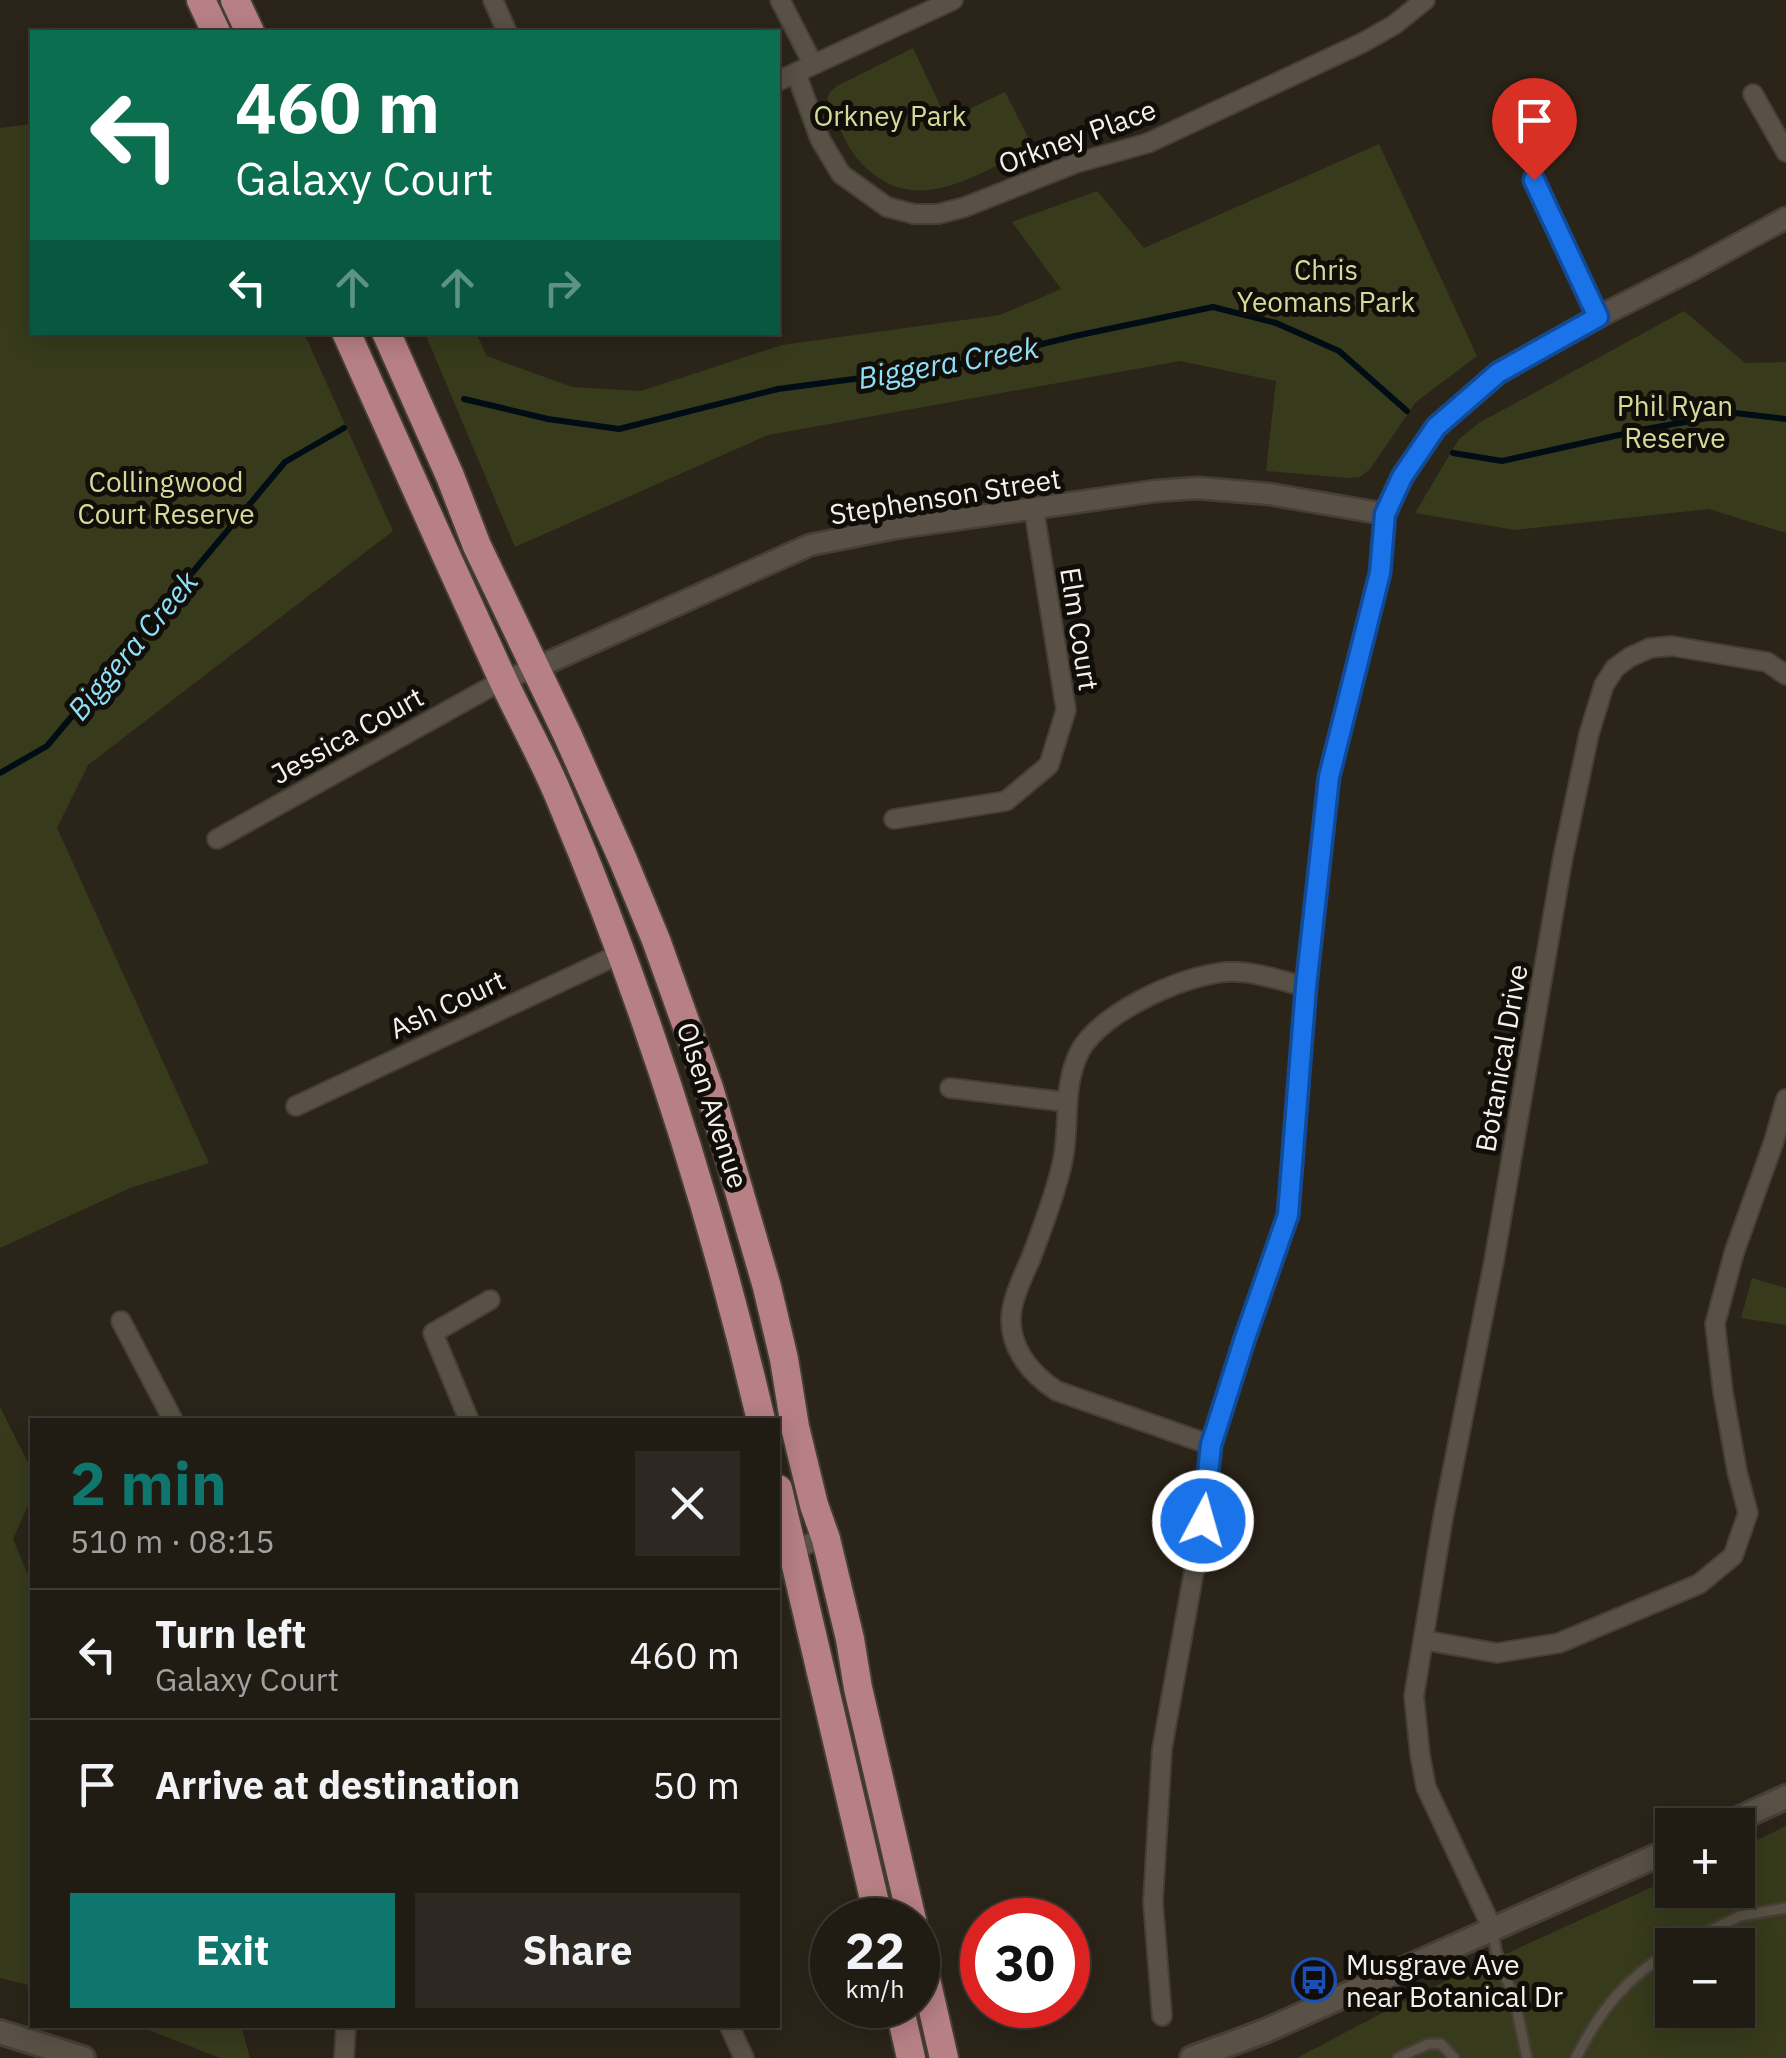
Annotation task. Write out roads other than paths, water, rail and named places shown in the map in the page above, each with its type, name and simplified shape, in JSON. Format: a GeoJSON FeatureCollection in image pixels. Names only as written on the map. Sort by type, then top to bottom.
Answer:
{"type":"FeatureCollection","features":[{"type":"Feature","properties":{"kind":"main road"},"geometry":{"type":"LineString","coordinates":[[202,0],[215,30]]}},
{"type":"Feature","properties":{"kind":"main road"},"geometry":{"type":"LineString","coordinates":[[235,0],[249,30]]}},
{"type":"Feature","properties":{"kind":"main road","name":"Olsen Avenue"},"geometry":{"type":"LineString","coordinates":[[347,335],[560,797],[622,953],[706,1202],[761,1418]]}},
{"type":"Feature","properties":{"kind":"main road","name":"Olsen Avenue"},"geometry":{"type":"LineString","coordinates":[[387,335],[477,546],[607,824],[656,940],[709,1088],[762,1268],[784,1359],[795,1427],[850,1639],[907,1898]]}},
{"type":"Feature","properties":{"kind":"main road"},"geometry":{"type":"LineString","coordinates":[[780,1507],[785,1551],[872,1898]]}},
{"type":"Feature","properties":{"kind":"main road"},"geometry":{"type":"LineString","coordinates":[[1755,1811],[1786,1797]]}},
{"type":"Feature","properties":{"kind":"main road"},"geometry":{"type":"LineString","coordinates":[[1192,2058],[1266,2031],[1655,1857]]}},
{"type":"Feature","properties":{"kind":"main road"},"geometry":{"type":"LineString","coordinates":[[904,2028],[911,2058]]}},
{"type":"Feature","properties":{"kind":"main road"},"geometry":{"type":"LineString","coordinates":[[1220,2058],[1266,2031]]}},
{"type":"Feature","properties":{"kind":"main road"},"geometry":{"type":"LineString","coordinates":[[0,2032],[83,2058]]}},
{"type":"Feature","properties":{"kind":"street"},"geometry":{"type":"LineString","coordinates":[[493,0],[507,30]]}},
{"type":"Feature","properties":{"kind":"street"},"geometry":{"type":"LineString","coordinates":[[780,0],[814,64]]}},
{"type":"Feature","properties":{"kind":"street"},"geometry":{"type":"LineString","coordinates":[[780,80],[953,0]]}},
{"type":"Feature","properties":{"kind":"street","name":"Orkney Place"},"geometry":{"type":"LineString","coordinates":[[796,73],[820,139],[841,174],[887,207],[914,214],[938,214],[966,207],[1076,163],[1164,136],[1362,43],[1425,0]]}},
{"type":"Feature","properties":{"kind":"street"},"geometry":{"type":"LineString","coordinates":[[1753,94],[1786,152]]}},
{"type":"Feature","properties":{"kind":"street"},"geometry":{"type":"LineString","coordinates":[[1534,180],[1598,317]]}},
{"type":"Feature","properties":{"kind":"street"},"geometry":{"type":"LineString","coordinates":[[1162,2016],[1153,1902],[1162,1750],[1203,1521],[1211,1445],[1288,1215],[1306,987],[1329,777],[1380,573],[1385,514],[1402,477],[1436,427],[1498,373],[1786,218]]}},
{"type":"Feature","properties":{"kind":"street","name":"Stephenson Street"},"geometry":{"type":"LineString","coordinates":[[536,668],[810,546],[896,528],[1198,488],[1269,494],[1385,514]]}},
{"type":"Feature","properties":{"kind":"street","name":"Elm Court"},"geometry":{"type":"LineString","coordinates":[[894,819],[1006,800],[1049,765],[1066,710],[1034,510]]}},
{"type":"Feature","properties":{"kind":"street","name":"Botanical Drive"},"geometry":{"type":"LineString","coordinates":[[1493,1930],[1426,1787],[1414,1696],[1443,1518],[1494,1261],[1589,734],[1604,685],[1615,668],[1650,648],[1672,646],[1766,662],[1786,676]]}},
{"type":"Feature","properties":{"kind":"street","name":"Jessica Court"},"geometry":{"type":"LineString","coordinates":[[218,838],[503,680],[536,668]]}},
{"type":"Feature","properties":{"kind":"street","name":"Ash Court"},"geometry":{"type":"LineString","coordinates":[[296,1106],[622,953]]}},
{"type":"Feature","properties":{"kind":"street"},"geometry":{"type":"LineString","coordinates":[[1211,1445],[1045,1383],[1024,1362],[1016,1347],[1012,1310],[1063,1162],[1066,1102],[1079,1052],[1090,1036],[1127,1006],[1208,974],[1238,971],[1306,987]]}},
{"type":"Feature","properties":{"kind":"street"},"geometry":{"type":"LineString","coordinates":[[950,1088],[1066,1102]]}},
{"type":"Feature","properties":{"kind":"street"},"geometry":{"type":"LineString","coordinates":[[1423,1640],[1497,1653],[1559,1644],[1699,1584],[1733,1556],[1748,1513],[1723,1392],[1715,1324],[1734,1252],[1774,1144],[1786,1099]]}},
{"type":"Feature","properties":{"kind":"street"},"geometry":{"type":"LineString","coordinates":[[468,1418],[433,1333],[490,1300]]}},
{"type":"Feature","properties":{"kind":"street"},"geometry":{"type":"LineString","coordinates":[[121,1321],[172,1418]]}},
{"type":"Feature","properties":{"kind":"street"},"geometry":{"type":"LineString","coordinates":[[785,1551],[826,1539]]}},
{"type":"Feature","properties":{"kind":"street"},"geometry":{"type":"LineString","coordinates":[[344,2058],[346,2028]]}},
{"type":"Feature","properties":{"kind":"street"},"geometry":{"type":"LineString","coordinates":[[730,2028],[744,2058]]}},
{"type":"Feature","properties":{"kind":"lane"},"geometry":{"type":"LineString","coordinates":[[1716,1928],[1740,1916],[1786,1908]]}},
{"type":"Feature","properties":{"kind":"lane"},"geometry":{"type":"LineString","coordinates":[[1493,1930],[1496,1951],[1515,2001],[1527,2058]]}},
{"type":"Feature","properties":{"kind":"lane"},"geometry":{"type":"LineString","coordinates":[[1576,2058],[1618,1992],[1655,1961]]}},
{"type":"Feature","properties":{"kind":"lane"},"geometry":{"type":"LineString","coordinates":[[1398,2058],[1428,2044],[1441,2044],[1454,2058]]}},
{"type":"Feature","properties":{"kind":"waterway","name":"Biggera Creek"},"geometry":{"type":"LineString","coordinates":[[464,399],[548,419],[619,429],[778,389],[952,366],[1213,307],[1276,323],[1339,351],[1407,411]]}},
{"type":"Feature","properties":{"kind":"waterway","name":"Biggera Creek"},"geometry":{"type":"LineString","coordinates":[[1453,453],[1502,461],[1735,413],[1786,419]]}},
{"type":"Feature","properties":{"kind":"waterway","name":"Biggera Creek"},"geometry":{"type":"LineString","coordinates":[[0,773],[47,746],[285,462],[344,428]]}},
{"type":"Feature","properties":{"kind":"place","name":"Musgrave Ave near Botanical Dr"},"geometry":{"type":"Point","coordinates":[1314,1980]}},
{"type":"Feature","properties":{"kind":"park label","name":"Orkney Park"},"geometry":{"type":"Point","coordinates":[890,115]}},
{"type":"Feature","properties":{"kind":"park label","name":"Chris Yeomans Park"},"geometry":{"type":"Point","coordinates":[1326,285]}},
{"type":"Feature","properties":{"kind":"park label","name":"Phil Ryan Reserve"},"geometry":{"type":"Point","coordinates":[1675,421]}},
{"type":"Feature","properties":{"kind":"park label","name":"Collingwood Court Reserve"},"geometry":{"type":"Point","coordinates":[166,497]}}]}
